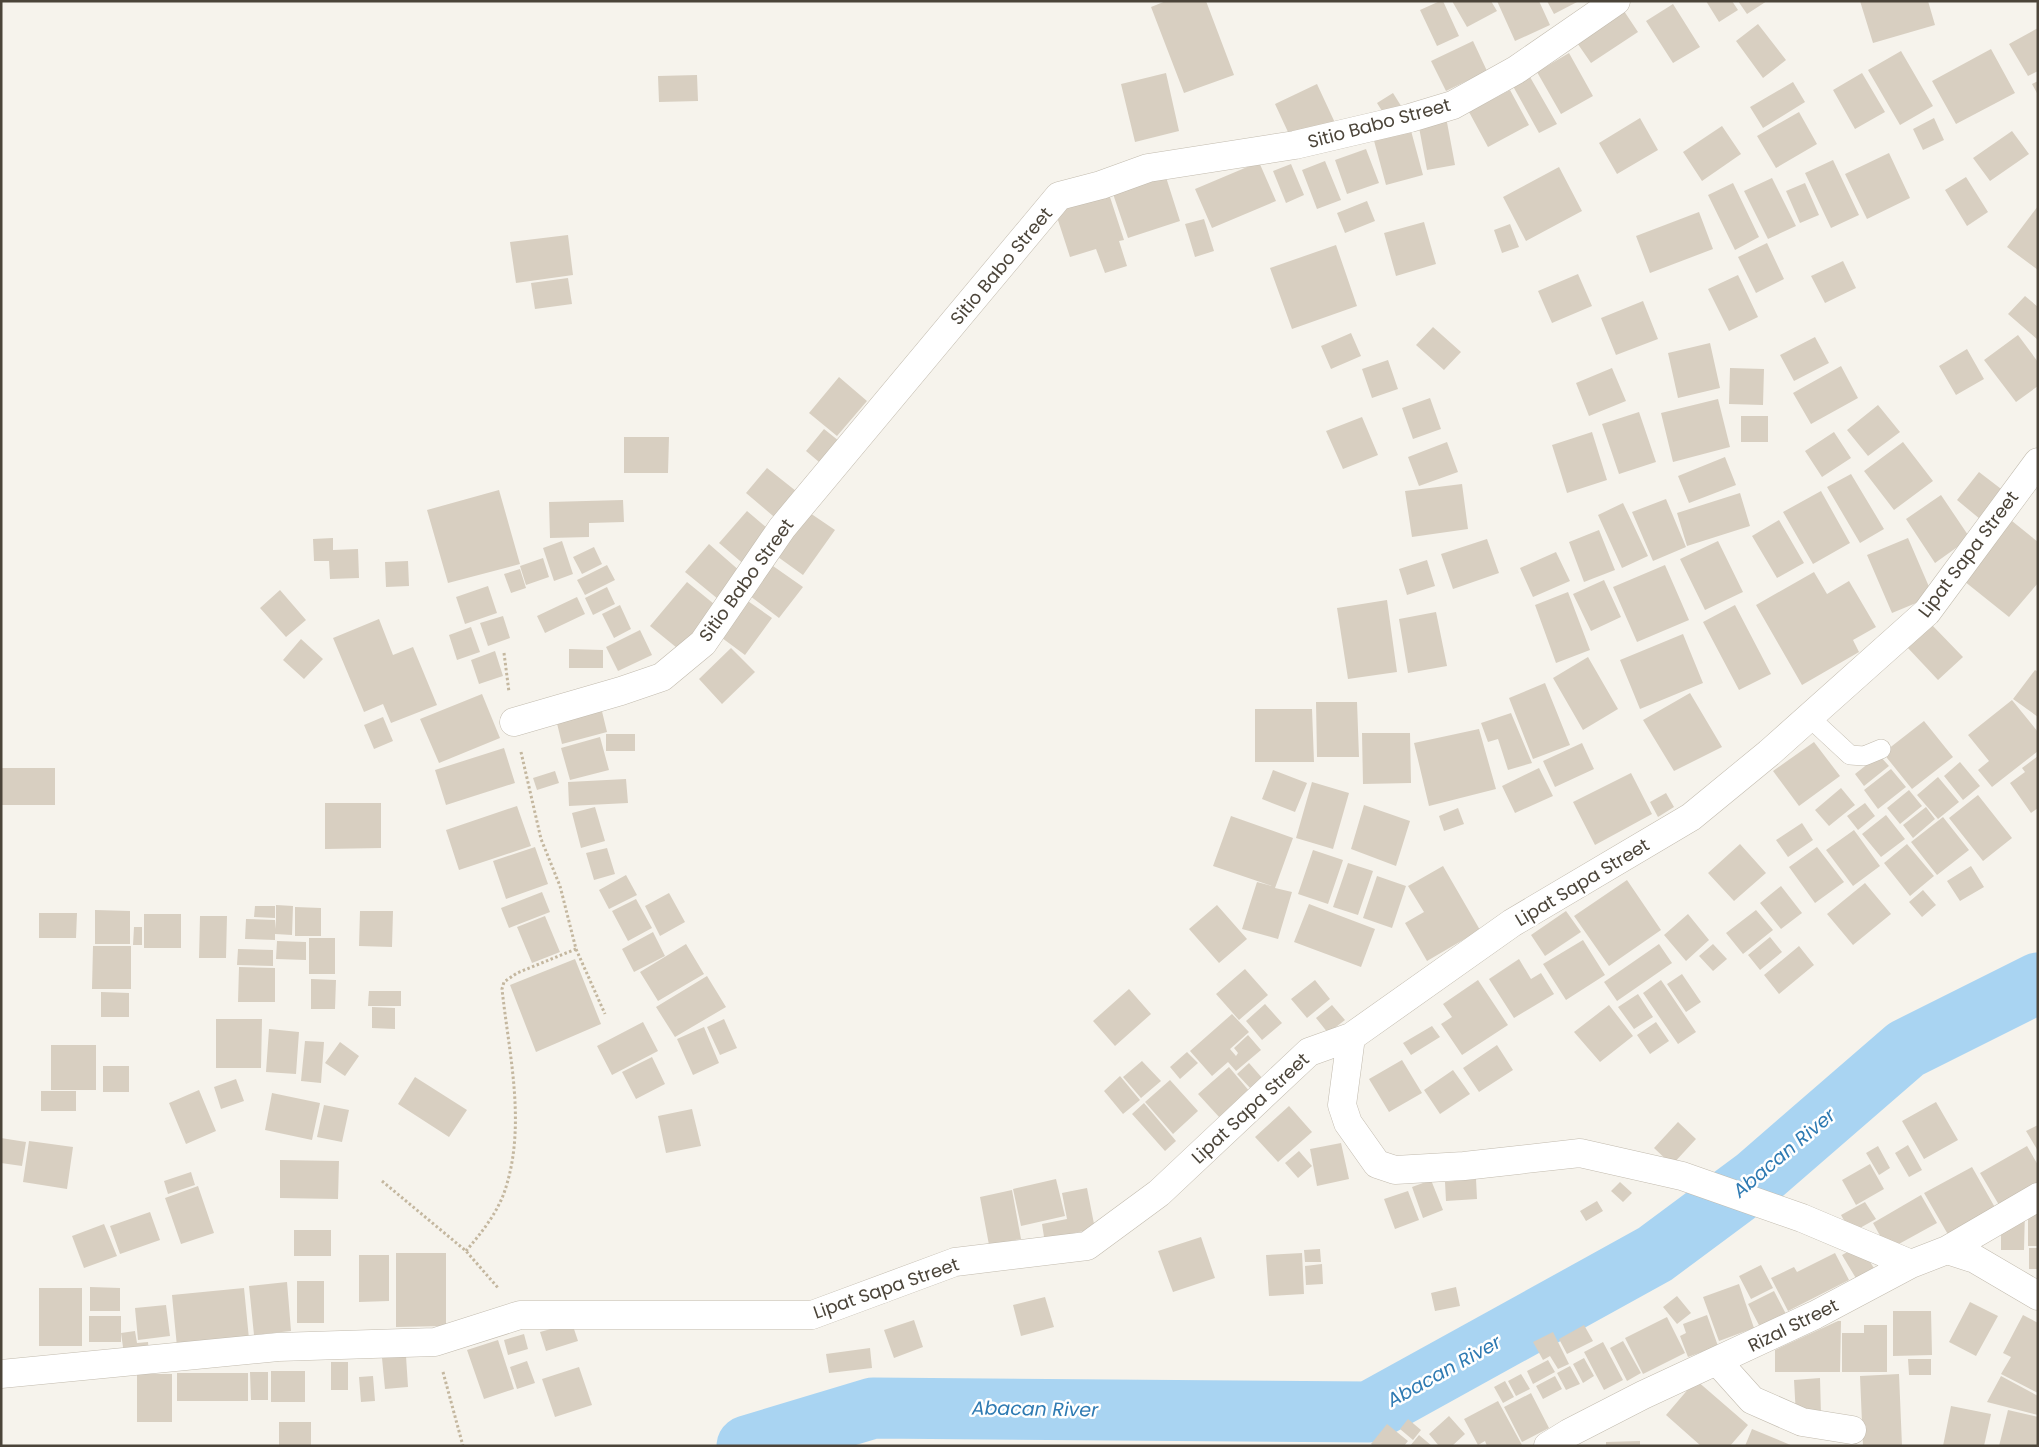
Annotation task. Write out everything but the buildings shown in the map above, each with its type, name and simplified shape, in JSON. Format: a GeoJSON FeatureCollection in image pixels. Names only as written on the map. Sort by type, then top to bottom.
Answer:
{"type":"FeatureCollection","features":[{"type":"Feature","properties":{"kind":"street","name":"Sitio Babo Street"},"geometry":{"type":"LineString","coordinates":[[514,722],[662,677],[703,643],[782,528],[1059,196],[1101,185],[1148,168],[1295,145],[1453,105],[1516,70],[1616,1]]}},
{"type":"Feature","properties":{"kind":"street","name":"Lipat Sapa Street"},"geometry":{"type":"LineString","coordinates":[[1,1374],[278,1347],[435,1342],[520,1315],[812,1315],[956,1262],[1086,1246],[1159,1193],[1309,1052],[1351,1037],[1512,923],[1691,817],[1769,753],[1927,612],[2038,462]]}},
{"type":"Feature","properties":{"kind":"street"},"geometry":{"type":"LineString","coordinates":[[1351,1037],[1342,1105],[1348,1123],[1377,1164],[1395,1170],[1464,1166],[1580,1153],[1682,1176],[1802,1218],[1911,1264]]}},
{"type":"Feature","properties":{"kind":"street","name":"Rizal Street"},"geometry":{"type":"LineString","coordinates":[[1548,1446],[1569,1433],[1643,1395],[1815,1315],[1911,1264],[1947,1250],[2038,1197]]}},
{"type":"Feature","properties":{"kind":"street"},"geometry":{"type":"LineString","coordinates":[[1947,1250],[1975,1259],[2038,1296]]}},
{"type":"Feature","properties":{"kind":"street"},"geometry":{"type":"LineString","coordinates":[[1717,1362],[1752,1400],[1802,1422],[1852,1430]]}},
{"type":"Feature","properties":{"kind":"lane"},"geometry":{"type":"LineString","coordinates":[[1809,717],[1850,755],[1864,756],[1881,750]]}},
{"type":"Feature","properties":{"kind":"path"},"geometry":{"type":"LineString","coordinates":[[504,653],[514,722],[541,839],[560,886],[576,949],[605,1014]]}},
{"type":"Feature","properties":{"kind":"path"},"geometry":{"type":"LineString","coordinates":[[466,1251],[484,1230],[499,1203],[506,1186],[514,1151],[516,1098],[502,994],[504,982],[517,973],[576,949]]}},
{"type":"Feature","properties":{"kind":"path"},"geometry":{"type":"LineString","coordinates":[[382,1181],[466,1251],[520,1315]]}},
{"type":"Feature","properties":{"kind":"path"},"geometry":{"type":"LineString","coordinates":[[443,1370],[463,1446]]}},
{"type":"Feature","properties":{"kind":"waterway","name":"Abacan River"},"geometry":{"type":"LineString","coordinates":[[747,1446],[873,1408],[1369,1412],[1655,1254],[1756,1179],[1906,1049],[2038,983]]}}]}
